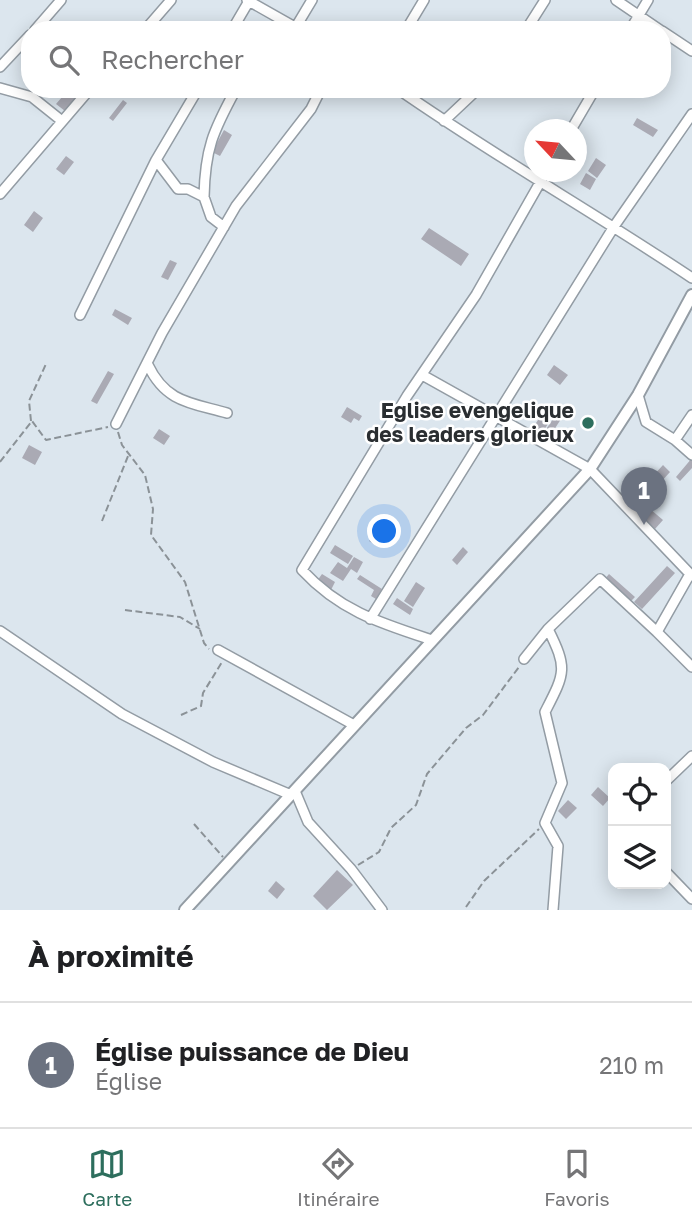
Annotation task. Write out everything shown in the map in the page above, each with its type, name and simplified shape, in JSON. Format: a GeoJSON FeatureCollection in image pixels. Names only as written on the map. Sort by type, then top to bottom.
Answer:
{"type":"FeatureCollection","features":[{"type":"Feature","properties":{"kind":"street"},"geometry":{"type":"LineString","coordinates":[[43,21],[61,0]]}},
{"type":"Feature","properties":{"kind":"street"},"geometry":{"type":"LineString","coordinates":[[153,21],[171,0]]}},
{"type":"Feature","properties":{"kind":"street"},"geometry":{"type":"LineString","coordinates":[[300,21],[312,0]]}},
{"type":"Feature","properties":{"kind":"street"},"geometry":{"type":"LineString","coordinates":[[411,21],[424,0]]}},
{"type":"Feature","properties":{"kind":"street"},"geometry":{"type":"LineString","coordinates":[[532,21],[545,0]]}},
{"type":"Feature","properties":{"kind":"street"},"geometry":{"type":"LineString","coordinates":[[616,0],[647,21]]}},
{"type":"Feature","properties":{"kind":"street"},"geometry":{"type":"LineString","coordinates":[[636,21],[648,0]]}},
{"type":"Feature","properties":{"kind":"street"},"geometry":{"type":"LineString","coordinates":[[237,21],[248,1],[282,21]]}},
{"type":"Feature","properties":{"kind":"street"},"geometry":{"type":"LineString","coordinates":[[671,37],[692,51]]}},
{"type":"Feature","properties":{"kind":"street"},"geometry":{"type":"LineString","coordinates":[[0,67],[21,45]]}},
{"type":"Feature","properties":{"kind":"street"},"geometry":{"type":"LineString","coordinates":[[0,88],[21,94]]}},
{"type":"Feature","properties":{"kind":"street"},"geometry":{"type":"LineString","coordinates":[[33,98],[62,121]]}},
{"type":"Feature","properties":{"kind":"street"},"geometry":{"type":"LineString","coordinates":[[0,194],[82,98]]}},
{"type":"Feature","properties":{"kind":"street"},"geometry":{"type":"LineString","coordinates":[[80,314],[156,160],[193,98]]}},
{"type":"Feature","properties":{"kind":"street"},"geometry":{"type":"LineString","coordinates":[[224,227],[211,216],[204,197],[206,153],[231,98]]}},
{"type":"Feature","properties":{"kind":"street"},"geometry":{"type":"LineString","coordinates":[[116,424],[162,333],[236,206],[311,109],[316,98]]}},
{"type":"Feature","properties":{"kind":"street"},"geometry":{"type":"LineString","coordinates":[[411,98],[539,183],[615,225],[692,278]]}},
{"type":"Feature","properties":{"kind":"street"},"geometry":{"type":"LineString","coordinates":[[444,121],[468,98]]}},
{"type":"Feature","properties":{"kind":"street"},"geometry":{"type":"LineString","coordinates":[[577,119],[590,98]]}},
{"type":"Feature","properties":{"kind":"street"},"geometry":{"type":"LineString","coordinates":[[370,619],[615,225],[692,114]]}},
{"type":"Feature","properties":{"kind":"street"},"geometry":{"type":"LineString","coordinates":[[156,160],[178,189],[188,189],[204,197]]}},
{"type":"Feature","properties":{"kind":"street"},"geometry":{"type":"LineString","coordinates":[[432,640],[370,619],[324,593],[302,570],[348,491],[476,295],[539,183]]}},
{"type":"Feature","properties":{"kind":"street"},"geometry":{"type":"LineString","coordinates":[[185,910],[590,469],[638,395],[692,295]]}},
{"type":"Feature","properties":{"kind":"street"},"geometry":{"type":"LineString","coordinates":[[148,365],[154,377],[181,402],[227,413]]}},
{"type":"Feature","properties":{"kind":"street"},"geometry":{"type":"LineString","coordinates":[[424,376],[498,415],[590,469],[691,575],[657,632]]}},
{"type":"Feature","properties":{"kind":"street"},"geometry":{"type":"LineString","coordinates":[[638,395],[646,422],[675,440],[692,455]]}},
{"type":"Feature","properties":{"kind":"street"},"geometry":{"type":"LineString","coordinates":[[675,440],[692,415]]}},
{"type":"Feature","properties":{"kind":"street"},"geometry":{"type":"LineString","coordinates":[[524,659],[548,629],[600,579],[692,667]]}},
{"type":"Feature","properties":{"kind":"street"},"geometry":{"type":"LineString","coordinates":[[548,629],[562,661],[563,677],[545,712],[562,783],[545,823],[558,846],[553,910]]}},
{"type":"Feature","properties":{"kind":"street"},"geometry":{"type":"LineString","coordinates":[[0,631],[122,714],[213,762],[293,793],[309,822],[351,869],[382,910]]}},
{"type":"Feature","properties":{"kind":"street"},"geometry":{"type":"LineString","coordinates":[[218,650],[354,725]]}},
{"type":"Feature","properties":{"kind":"street"},"geometry":{"type":"LineString","coordinates":[[671,776],[692,756]]}},
{"type":"Feature","properties":{"kind":"street"},"geometry":{"type":"LineString","coordinates":[[671,877],[692,900]]}},
{"type":"Feature","properties":{"kind":"path"},"geometry":{"type":"LineString","coordinates":[[46,364],[29,401],[31,422],[46,440],[86,434],[116,424],[128,455],[145,475],[153,509],[152,535],[185,582],[209,650],[218,650],[223,657],[220,670],[203,693],[201,706],[181,715]]}},
{"type":"Feature","properties":{"kind":"path"},"geometry":{"type":"LineString","coordinates":[[0,462],[31,422]]}},
{"type":"Feature","properties":{"kind":"path"},"geometry":{"type":"LineString","coordinates":[[102,520],[128,455]]}},
{"type":"Feature","properties":{"kind":"path"},"geometry":{"type":"LineString","coordinates":[[125,610],[180,617],[201,630]]}},
{"type":"Feature","properties":{"kind":"path"},"geometry":{"type":"LineString","coordinates":[[351,869],[379,852],[391,828],[415,805],[427,774],[466,728],[491,705],[524,659]]}},
{"type":"Feature","properties":{"kind":"path"},"geometry":{"type":"LineString","coordinates":[[466,907],[484,881],[545,823]]}},
{"type":"Feature","properties":{"kind":"path"},"geometry":{"type":"LineString","coordinates":[[194,824],[228,864]]}},
{"type":"Feature","properties":{"kind":"building"},"geometry":{"type":"Polygon","coordinates":[[[61,98],[77,98],[65,111],[56,104],[61,98]]]}},
{"type":"Feature","properties":{"kind":"building"},"geometry":{"type":"Polygon","coordinates":[[[123,100],[127,103],[113,121],[109,118],[123,100]]]}},
{"type":"Feature","properties":{"kind":"building"},"geometry":{"type":"Polygon","coordinates":[[[637,118],[658,130],[653,137],[633,125],[637,118]]]}},
{"type":"Feature","properties":{"kind":"building"},"geometry":{"type":"Polygon","coordinates":[[[224,130],[232,135],[220,156],[212,152],[224,130]]]}},
{"type":"Feature","properties":{"kind":"building"},"geometry":{"type":"Polygon","coordinates":[[[66,156],[74,162],[64,175],[56,169],[66,156]]]}},
{"type":"Feature","properties":{"kind":"building"},"geometry":{"type":"Polygon","coordinates":[[[596,158],[606,165],[597,178],[588,171],[596,158]]]}},
{"type":"Feature","properties":{"kind":"building"},"geometry":{"type":"Polygon","coordinates":[[[587,174],[596,179],[590,190],[580,184],[587,182],[587,174]]]}},
{"type":"Feature","properties":{"kind":"building"},"geometry":{"type":"Polygon","coordinates":[[[34,211],[43,218],[33,232],[24,225],[34,211]]]}},
{"type":"Feature","properties":{"kind":"building"},"geometry":{"type":"Polygon","coordinates":[[[429,228],[469,254],[461,266],[421,239],[429,228]]]}},
{"type":"Feature","properties":{"kind":"building"},"geometry":{"type":"Polygon","coordinates":[[[170,260],[177,263],[168,280],[161,277],[170,260]]]}},
{"type":"Feature","properties":{"kind":"building"},"geometry":{"type":"Polygon","coordinates":[[[115,309],[132,318],[128,325],[112,315],[115,309]]]}},
{"type":"Feature","properties":{"kind":"building"},"geometry":{"type":"Polygon","coordinates":[[[554,365],[568,375],[560,385],[547,375],[554,365]]]}},
{"type":"Feature","properties":{"kind":"building"},"geometry":{"type":"Polygon","coordinates":[[[108,371],[114,374],[97,404],[91,401],[108,371]]]}},
{"type":"Feature","properties":{"kind":"building"},"geometry":{"type":"Polygon","coordinates":[[[347,407],[362,416],[359,421],[354,418],[351,423],[341,417],[347,407]]]}},
{"type":"Feature","properties":{"kind":"building"},"geometry":{"type":"Polygon","coordinates":[[[544,411],[552,417],[543,432],[534,426],[544,411]]]}},
{"type":"Feature","properties":{"kind":"building"},"geometry":{"type":"Polygon","coordinates":[[[558,412],[563,416],[550,436],[544,432],[558,412]]]}},
{"type":"Feature","properties":{"kind":"building"},"geometry":{"type":"Polygon","coordinates":[[[159,429],[170,436],[164,445],[153,438],[159,429]]]}},
{"type":"Feature","properties":{"kind":"building"},"geometry":{"type":"Polygon","coordinates":[[[29,445],[42,452],[35,465],[22,458],[29,445]]]}},
{"type":"Feature","properties":{"kind":"building"},"geometry":{"type":"Polygon","coordinates":[[[692,458],[692,468],[680,481],[676,477],[692,458]]]}},
{"type":"Feature","properties":{"kind":"building"},"geometry":{"type":"Polygon","coordinates":[[[663,465],[670,472],[660,483],[653,476],[663,465]]]}},
{"type":"Feature","properties":{"kind":"building"},"geometry":{"type":"Polygon","coordinates":[[[636,473],[645,489],[638,493],[629,477],[636,473]]]}},
{"type":"Feature","properties":{"kind":"building"},"geometry":{"type":"Polygon","coordinates":[[[650,509],[663,520],[655,529],[642,518],[650,509]]]}},
{"type":"Feature","properties":{"kind":"building"},"geometry":{"type":"Polygon","coordinates":[[[379,527],[387,533],[378,547],[369,541],[379,527]]]}},
{"type":"Feature","properties":{"kind":"building"},"geometry":{"type":"Polygon","coordinates":[[[335,545],[353,556],[348,564],[330,553],[335,545]]]}},
{"type":"Feature","properties":{"kind":"building"},"geometry":{"type":"Polygon","coordinates":[[[463,547],[468,552],[457,565],[452,560],[463,547]]]}},
{"type":"Feature","properties":{"kind":"building"},"geometry":{"type":"Polygon","coordinates":[[[354,557],[363,562],[357,573],[351,569],[343,581],[330,573],[338,562],[347,568],[354,557]]]}},
{"type":"Feature","properties":{"kind":"building"},"geometry":{"type":"Polygon","coordinates":[[[667,566],[675,573],[642,609],[634,602],[667,566]]]}},
{"type":"Feature","properties":{"kind":"building"},"geometry":{"type":"Polygon","coordinates":[[[322,574],[335,582],[331,590],[317,581],[322,574]]]}},
{"type":"Feature","properties":{"kind":"building"},"geometry":{"type":"Polygon","coordinates":[[[609,574],[635,597],[630,602],[604,580],[609,574]]]}},
{"type":"Feature","properties":{"kind":"building"},"geometry":{"type":"Polygon","coordinates":[[[360,575],[382,589],[376,599],[371,596],[374,590],[357,579],[360,575]]]}},
{"type":"Feature","properties":{"kind":"building"},"geometry":{"type":"Polygon","coordinates":[[[416,582],[425,588],[413,607],[404,601],[416,582]]]}},
{"type":"Feature","properties":{"kind":"building"},"geometry":{"type":"Polygon","coordinates":[[[397,598],[413,609],[410,615],[393,604],[397,598]]]}},
{"type":"Feature","properties":{"kind":"building"},"geometry":{"type":"Polygon","coordinates":[[[598,787],[608,796],[608,800],[603,806],[591,795],[598,787]]]}},
{"type":"Feature","properties":{"kind":"building"},"geometry":{"type":"Polygon","coordinates":[[[568,800],[577,808],[566,819],[558,811],[568,800]]]}},
{"type":"Feature","properties":{"kind":"building"},"geometry":{"type":"Polygon","coordinates":[[[337,870],[353,885],[327,910],[313,896],[337,870]]]}},
{"type":"Feature","properties":{"kind":"building"},"geometry":{"type":"Polygon","coordinates":[[[276,881],[285,889],[277,899],[268,891],[276,881]]]}},
{"type":"Feature","properties":{"kind":"place","name":"Eglise evengelique des leaders glorieux"},"geometry":{"type":"Point","coordinates":[588,423]}},
{"type":"Feature","properties":{"kind":"place","name":"Église puissance de Dieu"},"geometry":{"type":"Point","coordinates":[644,525]}}]}
